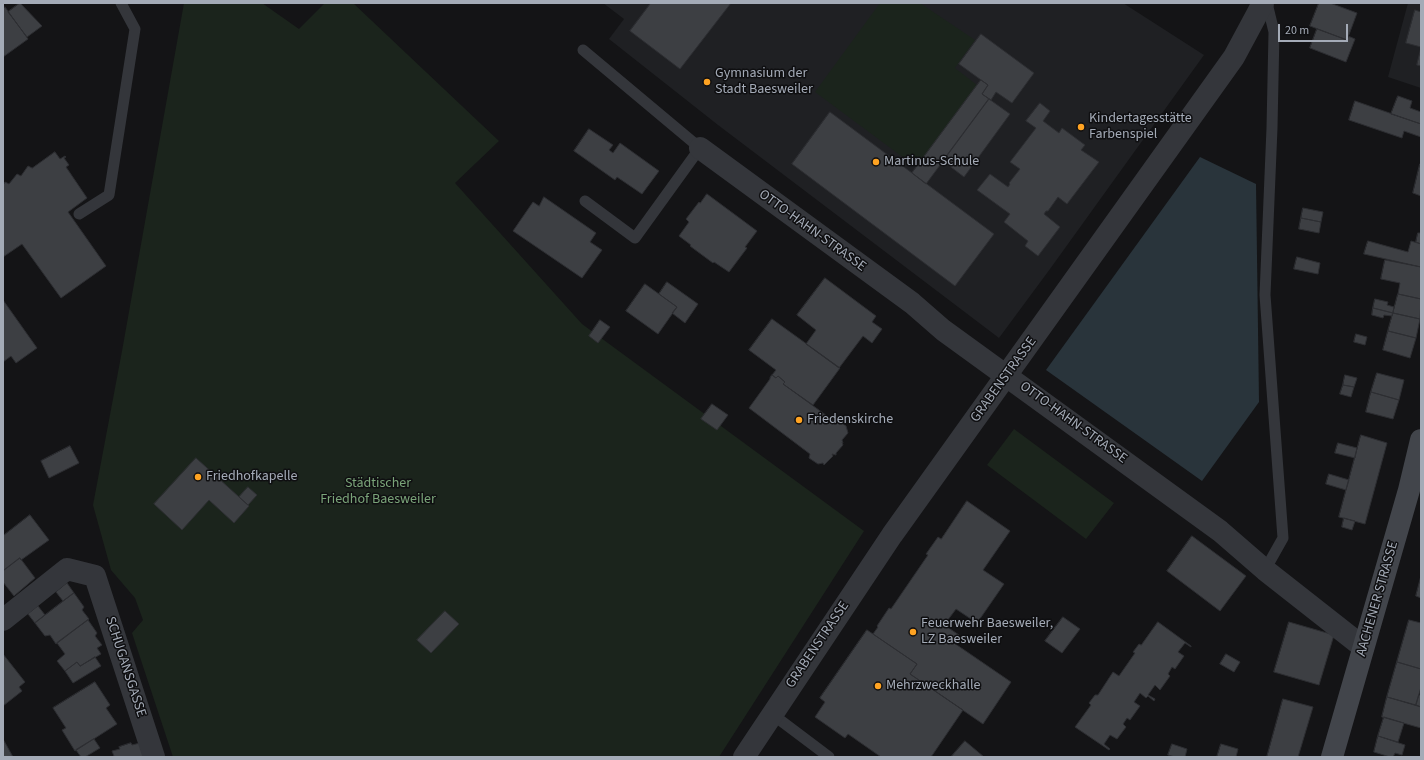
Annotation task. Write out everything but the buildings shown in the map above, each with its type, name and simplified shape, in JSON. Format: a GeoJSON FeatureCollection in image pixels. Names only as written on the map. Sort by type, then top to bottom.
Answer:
{"type":"FeatureCollection","features":[{"type":"Feature","properties":{"kind":"main road","name":"AACHENER STRASSE"},"geometry":{"type":"LineString","coordinates":[[1332,757],[1409,490],[1421,440]]}},
{"type":"Feature","properties":{"kind":"street","name":"GRABENSTRASSE"},"geometry":{"type":"LineString","coordinates":[[744,757],[896,529],[1234,57],[1263,3]]}},
{"type":"Feature","properties":{"kind":"street","name":"OTTO-HAHN-STRASSE"},"geometry":{"type":"LineString","coordinates":[[700,148],[912,303],[943,330],[1220,531],[1265,570],[1363,647]]}},
{"type":"Feature","properties":{"kind":"street","name":"SCHUGANSGASSE"},"geometry":{"type":"LineString","coordinates":[[3,620],[66,569],[95,576],[154,757]]}},
{"type":"Feature","properties":{"kind":"lane"},"geometry":{"type":"LineString","coordinates":[[79,214],[108,195],[136,29],[121,3]]}},
{"type":"Feature","properties":{"kind":"lane"},"geometry":{"type":"LineString","coordinates":[[1265,570],[1283,538],[1265,295],[1272,128],[1274,32],[1267,3]]}},
{"type":"Feature","properties":{"kind":"lane"},"geometry":{"type":"LineString","coordinates":[[583,50],[700,148],[635,238],[585,201]]}},
{"type":"Feature","properties":{"kind":"lane"},"geometry":{"type":"LineString","coordinates":[[772,714],[830,757]]}},
{"type":"Feature","properties":{"kind":"shaded area","name":"Martinus-Schule"},"geometry":{"type":"Polygon","coordinates":[[[603,3],[1123,3],[1204,55],[999,338],[718,125],[609,39],[624,19],[603,3]]]}},
{"type":"Feature","properties":{"kind":"shaded area"},"geometry":{"type":"Polygon","coordinates":[[[1408,3],[1421,3],[1421,88],[1388,77],[1408,3]]]}},
{"type":"Feature","properties":{"kind":"shaded area"},"geometry":{"type":"Polygon","coordinates":[[[1200,157],[1256,184],[1259,402],[1202,481],[1046,370],[1200,157]]]}},
{"type":"Feature","properties":{"kind":"green space","name":"Städtischer Friedhof Baesweiler"},"geometry":{"type":"Polygon","coordinates":[[[184,3],[262,3],[299,29],[325,3],[353,3],[499,141],[455,183],[582,324],[864,531],[719,757],[173,757],[132,633],[143,620],[135,598],[111,570],[93,505],[184,3]]]}},
{"type":"Feature","properties":{"kind":"green space"},"geometry":{"type":"Polygon","coordinates":[[[880,3],[920,3],[975,40],[955,68],[977,85],[916,167],[815,92],[880,3]]]}},
{"type":"Feature","properties":{"kind":"green space"},"geometry":{"type":"Polygon","coordinates":[[[1014,429],[1114,503],[1086,539],[987,465],[1014,429]]]}},
{"type":"Feature","properties":{"kind":"place","name":"Gymnasium der Stadt Baesweiler"},"geometry":{"type":"Point","coordinates":[707,82]}},
{"type":"Feature","properties":{"kind":"place","name":"Kindertagesstätte Farbenspiel"},"geometry":{"type":"Point","coordinates":[1081,127]}},
{"type":"Feature","properties":{"kind":"place","name":"Martinus-Schule"},"geometry":{"type":"Point","coordinates":[876,162]}},
{"type":"Feature","properties":{"kind":"place","name":"Friedenskirche"},"geometry":{"type":"Point","coordinates":[799,420]}},
{"type":"Feature","properties":{"kind":"place","name":"Friedhofkapelle"},"geometry":{"type":"Point","coordinates":[198,477]}},
{"type":"Feature","properties":{"kind":"place","name":"Feuerwehr Baesweiler, LZ Baesweiler"},"geometry":{"type":"Point","coordinates":[913,632]}},
{"type":"Feature","properties":{"kind":"place","name":"Mehrzweckhalle"},"geometry":{"type":"Point","coordinates":[878,686]}}]}
